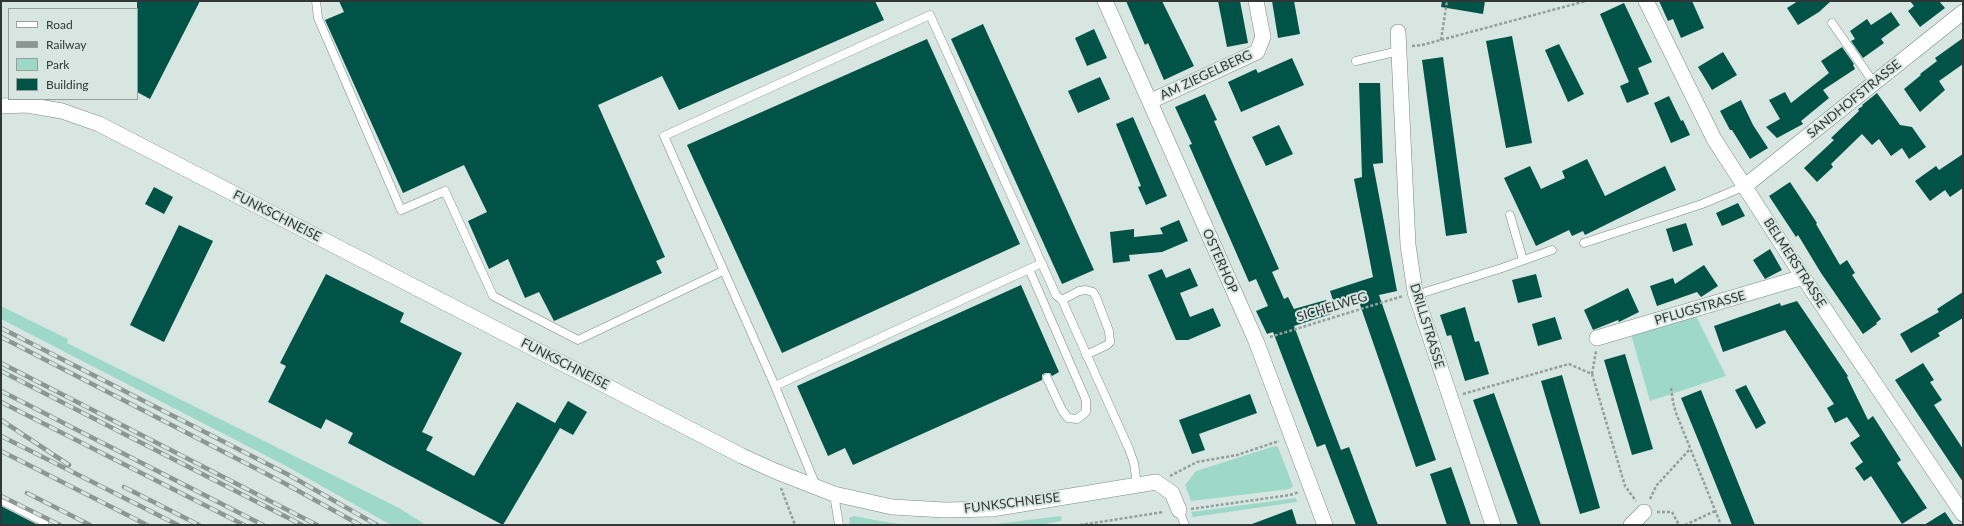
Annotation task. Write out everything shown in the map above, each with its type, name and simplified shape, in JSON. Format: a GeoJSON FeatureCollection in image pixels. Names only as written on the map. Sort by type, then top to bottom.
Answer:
{"type":"FeatureCollection","features":[{"type":"Feature","properties":{"kind":"street","name":"OSTERHOP"},"geometry":{"type":"LineString","coordinates":[[1105,1],[1151,101],[1256,341],[1324,525]]}},
{"type":"Feature","properties":{"kind":"street","name":"AM ZIEGELBERG"},"geometry":{"type":"LineString","coordinates":[[1151,101],[1257,52],[1263,37],[1256,1]]}},
{"type":"Feature","properties":{"kind":"street","name":"BELMERSTRASSE"},"geometry":{"type":"LineString","coordinates":[[1646,1],[1714,139],[1803,277],[1963,514]]}},
{"type":"Feature","properties":{"kind":"street","name":"SANDHOFSTRASSE"},"geometry":{"type":"LineString","coordinates":[[1745,186],[1963,12]]}},
{"type":"Feature","properties":{"kind":"street","name":"DRILLSTRASSE"},"geometry":{"type":"LineString","coordinates":[[1398,32],[1408,245],[1415,294],[1493,525]]}},
{"type":"Feature","properties":{"kind":"street","name":"FUNKSCHNEISE"},"geometry":{"type":"LineString","coordinates":[[1,106],[27,105],[62,111],[99,124],[775,471],[834,494],[892,507],[945,510],[992,508],[1156,482]]}},
{"type":"Feature","properties":{"kind":"street","name":"PFLUGSTRASSE"},"geometry":{"type":"LineString","coordinates":[[1597,341],[1803,277]]}},
{"type":"Feature","properties":{"kind":"street"},"geometry":{"type":"LineString","coordinates":[[1156,482],[1172,493],[1179,510]]}},
{"type":"Feature","properties":{"kind":"street"},"geometry":{"type":"LineString","coordinates":[[1631,525],[1644,512]]}},
{"type":"Feature","properties":{"kind":"lane"},"geometry":{"type":"LineString","coordinates":[[316,1],[318,18],[401,210],[445,191],[493,296],[578,340],[723,271]]}},
{"type":"Feature","properties":{"kind":"lane"},"geometry":{"type":"LineString","coordinates":[[817,487],[775,386],[664,136],[930,15],[1056,295],[1062,300],[1129,449],[1134,463],[1137,485]]}},
{"type":"Feature","properties":{"kind":"lane"},"geometry":{"type":"LineString","coordinates":[[1832,23],[1874,84]]}},
{"type":"Feature","properties":{"kind":"lane"},"geometry":{"type":"LineString","coordinates":[[1356,62],[1399,49]]}},
{"type":"Feature","properties":{"kind":"lane"},"geometry":{"type":"LineString","coordinates":[[1584,243],[1702,204],[1745,186]]}},
{"type":"Feature","properties":{"kind":"lane"},"geometry":{"type":"LineString","coordinates":[[1510,215],[1523,260]]}},
{"type":"Feature","properties":{"kind":"lane"},"geometry":{"type":"LineString","coordinates":[[1415,294],[1552,250]]}},
{"type":"Feature","properties":{"kind":"lane"},"geometry":{"type":"LineString","coordinates":[[775,386],[1042,263]]}},
{"type":"Feature","properties":{"kind":"lane"},"geometry":{"type":"LineString","coordinates":[[1029,269],[1086,400],[1086,412],[1077,419],[1068,418],[1062,410],[1047,378]]}},
{"type":"Feature","properties":{"kind":"lane"},"geometry":{"type":"LineString","coordinates":[[1062,300],[1080,291],[1086,290],[1093,292],[1096,297],[1109,331],[1110,342],[1107,345],[1086,355]]}},
{"type":"Feature","properties":{"kind":"lane"},"geometry":{"type":"LineString","coordinates":[[834,494],[839,525]]}},
{"type":"Feature","properties":{"kind":"lane"},"geometry":{"type":"LineString","coordinates":[[1,500],[44,522],[44,525]]}},
{"type":"Feature","properties":{"kind":"lane"},"geometry":{"type":"LineString","coordinates":[[1179,510],[1185,525]]}},
{"type":"Feature","properties":{"kind":"path"},"geometry":{"type":"LineString","coordinates":[[1441,40],[1447,1]]}},
{"type":"Feature","properties":{"kind":"path"},"geometry":{"type":"LineString","coordinates":[[1399,49],[1422,45],[1586,1]]}},
{"type":"Feature","properties":{"kind":"path","name":"SICHELWEG"},"geometry":{"type":"LineString","coordinates":[[1256,341],[1415,294]]}},
{"type":"Feature","properties":{"kind":"path"},"geometry":{"type":"LineString","coordinates":[[1597,341],[1592,374],[1625,486],[1644,512]]}},
{"type":"Feature","properties":{"kind":"path"},"geometry":{"type":"LineString","coordinates":[[1450,398],[1569,364],[1592,374]]}},
{"type":"Feature","properties":{"kind":"path"},"geometry":{"type":"LineString","coordinates":[[1671,388],[1674,408],[1721,525]]}},
{"type":"Feature","properties":{"kind":"path"},"geometry":{"type":"LineString","coordinates":[[1156,482],[1197,462],[1238,455],[1292,436]]}},
{"type":"Feature","properties":{"kind":"path"},"geometry":{"type":"LineString","coordinates":[[1644,512],[1656,486],[1690,449]]}},
{"type":"Feature","properties":{"kind":"path"},"geometry":{"type":"LineString","coordinates":[[775,471],[794,525]]}},
{"type":"Feature","properties":{"kind":"path"},"geometry":{"type":"LineString","coordinates":[[1080,525],[1290,495],[1310,489]]}},
{"type":"Feature","properties":{"kind":"path"},"geometry":{"type":"LineString","coordinates":[[1685,525],[1715,511]]}},
{"type":"Feature","properties":{"kind":"path"},"geometry":{"type":"LineString","coordinates":[[1644,512],[1672,512],[1679,525]]}},
{"type":"Feature","properties":{"kind":"green space"},"geometry":{"type":"Polygon","coordinates":[[[1,306],[68,339],[67,343],[399,508],[426,525],[391,525],[286,466],[1,319],[1,306]]]}},
{"type":"Feature","properties":{"kind":"green space"},"geometry":{"type":"Polygon","coordinates":[[[1695,314],[1726,376],[1650,401],[1631,334],[1695,314]]]}},
{"type":"Feature","properties":{"kind":"green space"},"geometry":{"type":"Polygon","coordinates":[[[1275,446],[1278,447],[1293,486],[1290,489],[1191,501],[1185,485],[1196,471],[1275,446]]]}},
{"type":"Feature","properties":{"kind":"green space"},"geometry":{"type":"Polygon","coordinates":[[[1296,498],[1297,502],[1193,517],[1191,512],[1296,498]]]}},
{"type":"Feature","properties":{"kind":"green space"},"geometry":{"type":"Polygon","coordinates":[[[854,516],[908,525],[850,525],[849,518],[854,516]]]}},
{"type":"Feature","properties":{"kind":"green space"},"geometry":{"type":"Polygon","coordinates":[[[1062,516],[1061,521],[1040,525],[987,525],[1062,516]]]}},
{"type":"Feature","properties":{"kind":"building"},"geometry":{"type":"Polygon","coordinates":[[[137,1],[200,1],[150,99],[138,93],[137,1]]]}},
{"type":"Feature","properties":{"kind":"building"},"geometry":{"type":"Polygon","coordinates":[[[339,1],[875,1],[884,20],[679,110],[662,76],[598,105],[665,257],[656,261],[662,273],[554,321],[539,292],[525,298],[508,259],[489,269],[468,221],[487,212],[464,165],[403,193],[325,20],[344,12],[339,1]]]}},
{"type":"Feature","properties":{"kind":"building"},"geometry":{"type":"Polygon","coordinates":[[[1126,1],[1162,1],[1194,66],[1164,80],[1148,43],[1145,45],[1126,1]]]}},
{"type":"Feature","properties":{"kind":"building"},"geometry":{"type":"Polygon","coordinates":[[[1218,1],[1240,1],[1248,43],[1227,47],[1218,1]]]}},
{"type":"Feature","properties":{"kind":"building"},"geometry":{"type":"Polygon","coordinates":[[[1272,1],[1294,1],[1300,34],[1278,38],[1272,1]]]}},
{"type":"Feature","properties":{"kind":"building"},"geometry":{"type":"Polygon","coordinates":[[[1442,1],[1485,1],[1483,14],[1441,7],[1442,1]]]}},
{"type":"Feature","properties":{"kind":"building"},"geometry":{"type":"Polygon","coordinates":[[[1659,1],[1692,1],[1704,28],[1681,38],[1673,19],[1668,21],[1659,1]]]}},
{"type":"Feature","properties":{"kind":"building"},"geometry":{"type":"Polygon","coordinates":[[[1798,1],[1831,1],[1819,12],[1798,25],[1787,8],[1798,1]]]}},
{"type":"Feature","properties":{"kind":"building"},"geometry":{"type":"Polygon","coordinates":[[[1910,1],[1939,1],[1945,8],[1920,27],[1908,11],[1914,6],[1910,1]]]}},
{"type":"Feature","properties":{"kind":"building"},"geometry":{"type":"Polygon","coordinates":[[[1624,3],[1652,62],[1638,68],[1649,94],[1627,103],[1620,86],[1629,82],[1600,14],[1624,3]]]}},
{"type":"Feature","properties":{"kind":"building"},"geometry":{"type":"Polygon","coordinates":[[[1891,12],[1900,25],[1881,39],[1884,43],[1863,58],[1851,41],[1855,39],[1850,31],[1867,19],[1871,25],[1891,12]]]}},
{"type":"Feature","properties":{"kind":"building"},"geometry":{"type":"Polygon","coordinates":[[[983,24],[1094,270],[1062,284],[951,39],[983,24]]]}},
{"type":"Feature","properties":{"kind":"building"},"geometry":{"type":"Polygon","coordinates":[[[1094,29],[1107,58],[1087,66],[1075,38],[1094,29]]]}},
{"type":"Feature","properties":{"kind":"building"},"geometry":{"type":"Polygon","coordinates":[[[1512,36],[1532,143],[1506,148],[1486,41],[1512,36]]]}},
{"type":"Feature","properties":{"kind":"building"},"geometry":{"type":"Polygon","coordinates":[[[1963,38],[1963,64],[1939,81],[1945,90],[1920,112],[1904,89],[1937,61],[1935,58],[1963,38]]]}},
{"type":"Feature","properties":{"kind":"building"},"geometry":{"type":"Polygon","coordinates":[[[927,39],[1020,244],[782,353],[687,145],[927,39]]]}},
{"type":"Feature","properties":{"kind":"building"},"geometry":{"type":"Polygon","coordinates":[[[1559,44],[1584,94],[1568,102],[1545,50],[1559,44]]]}},
{"type":"Feature","properties":{"kind":"building"},"geometry":{"type":"Polygon","coordinates":[[[1842,47],[1854,64],[1855,69],[1823,90],[1829,98],[1801,121],[1803,124],[1777,138],[1766,127],[1780,119],[1769,100],[1785,92],[1791,103],[1829,73],[1821,61],[1842,47]]]}},
{"type":"Feature","properties":{"kind":"building"},"geometry":{"type":"Polygon","coordinates":[[[1723,52],[1737,75],[1712,90],[1698,67],[1723,52]]]}},
{"type":"Feature","properties":{"kind":"building"},"geometry":{"type":"Polygon","coordinates":[[[1443,57],[1467,233],[1446,236],[1422,60],[1443,57]]]}},
{"type":"Feature","properties":{"kind":"building"},"geometry":{"type":"Polygon","coordinates":[[[1292,58],[1304,85],[1241,112],[1228,82],[1256,69],[1258,73],[1292,58]]]}},
{"type":"Feature","properties":{"kind":"building"},"geometry":{"type":"Polygon","coordinates":[[[1100,77],[1110,99],[1078,113],[1068,91],[1100,77]]]}},
{"type":"Feature","properties":{"kind":"building"},"geometry":{"type":"Polygon","coordinates":[[[1359,83],[1380,83],[1383,163],[1373,164],[1397,291],[1379,295],[1436,460],[1416,467],[1357,296],[1334,303],[1330,291],[1373,277],[1354,179],[1362,177],[1359,83]]]}},
{"type":"Feature","properties":{"kind":"building"},"geometry":{"type":"Polygon","coordinates":[[[1877,93],[1900,125],[1912,127],[1926,147],[1909,159],[1902,148],[1891,156],[1879,139],[1872,145],[1862,134],[1831,164],[1833,167],[1817,182],[1804,168],[1834,140],[1831,138],[1859,111],[1858,109],[1877,93]]]}},
{"type":"Feature","properties":{"kind":"building"},"geometry":{"type":"Polygon","coordinates":[[[1205,94],[1217,120],[1214,121],[1279,269],[1272,272],[1284,299],[1288,297],[1294,309],[1326,300],[1331,314],[1294,326],[1341,450],[1349,447],[1378,525],[1356,525],[1325,444],[1317,447],[1273,332],[1267,334],[1256,311],[1268,306],[1256,279],[1249,282],[1189,145],[1192,144],[1175,107],[1205,94]]]}},
{"type":"Feature","properties":{"kind":"building"},"geometry":{"type":"Polygon","coordinates":[[[1669,96],[1681,121],[1683,120],[1690,135],[1671,143],[1654,103],[1669,96]]]}},
{"type":"Feature","properties":{"kind":"building"},"geometry":{"type":"Polygon","coordinates":[[[1741,100],[1753,125],[1768,148],[1750,159],[1732,130],[1730,130],[1720,111],[1741,100]]]}},
{"type":"Feature","properties":{"kind":"building"},"geometry":{"type":"Polygon","coordinates":[[[1133,117],[1167,196],[1146,205],[1138,187],[1141,186],[1116,124],[1133,117]]]}},
{"type":"Feature","properties":{"kind":"building"},"geometry":{"type":"Polygon","coordinates":[[[1279,125],[1293,154],[1266,166],[1252,137],[1279,125]]]}},
{"type":"Feature","properties":{"kind":"building"},"geometry":{"type":"Polygon","coordinates":[[[1963,154],[1963,188],[1950,197],[1945,190],[1930,201],[1915,181],[1936,166],[1939,170],[1963,154]]]}},
{"type":"Feature","properties":{"kind":"building"},"geometry":{"type":"Polygon","coordinates":[[[1587,159],[1605,196],[1665,166],[1676,190],[1585,235],[1583,231],[1572,236],[1569,230],[1536,246],[1504,178],[1530,166],[1541,189],[1565,178],[1562,171],[1587,159]]]}},
{"type":"Feature","properties":{"kind":"building"},"geometry":{"type":"Polygon","coordinates":[[[1790,182],[1817,223],[1816,224],[1840,265],[1847,260],[1855,273],[1852,275],[1881,319],[1876,323],[1877,324],[1863,334],[1821,273],[1798,235],[1796,237],[1769,196],[1790,182]]]}},
{"type":"Feature","properties":{"kind":"building"},"geometry":{"type":"Polygon","coordinates":[[[154,187],[173,197],[164,214],[145,204],[154,187]]]}},
{"type":"Feature","properties":{"kind":"building"},"geometry":{"type":"Polygon","coordinates":[[[1738,203],[1745,216],[1722,226],[1716,213],[1738,203]]]}},
{"type":"Feature","properties":{"kind":"building"},"geometry":{"type":"Polygon","coordinates":[[[1179,220],[1188,241],[1162,252],[1129,255],[1130,261],[1113,263],[1110,232],[1134,229],[1134,237],[1163,234],[1160,228],[1179,220]]]}},
{"type":"Feature","properties":{"kind":"building"},"geometry":{"type":"Polygon","coordinates":[[[1686,223],[1693,245],[1673,252],[1666,229],[1686,223]]]}},
{"type":"Feature","properties":{"kind":"building"},"geometry":{"type":"Polygon","coordinates":[[[179,225],[213,241],[164,342],[130,325],[179,225]]]}},
{"type":"Feature","properties":{"kind":"building"},"geometry":{"type":"Polygon","coordinates":[[[1770,249],[1782,270],[1765,279],[1753,260],[1770,249]]]}},
{"type":"Feature","properties":{"kind":"building"},"geometry":{"type":"Polygon","coordinates":[[[1704,265],[1718,286],[1701,297],[1697,292],[1657,306],[1650,286],[1673,278],[1675,284],[1704,265]]]}},
{"type":"Feature","properties":{"kind":"building"},"geometry":{"type":"Polygon","coordinates":[[[1190,268],[1198,286],[1180,293],[1190,317],[1213,308],[1221,326],[1188,340],[1176,340],[1148,275],[1162,269],[1166,278],[1190,268]]]}},
{"type":"Feature","properties":{"kind":"building"},"geometry":{"type":"Polygon","coordinates":[[[326,274],[404,313],[400,322],[462,353],[422,432],[433,437],[426,450],[474,476],[517,402],[555,423],[568,401],[587,412],[573,435],[560,428],[503,525],[348,443],[353,433],[326,419],[321,429],[268,402],[286,366],[280,363],[326,274]]]}},
{"type":"Feature","properties":{"kind":"building"},"geometry":{"type":"Polygon","coordinates":[[[1536,274],[1542,297],[1518,303],[1512,280],[1536,274]]]}},
{"type":"Feature","properties":{"kind":"building"},"geometry":{"type":"Polygon","coordinates":[[[1021,285],[1059,372],[1052,376],[1050,373],[1045,373],[1042,375],[1042,380],[853,465],[845,448],[828,456],[797,386],[1021,285]]]}},
{"type":"Feature","properties":{"kind":"building"},"geometry":{"type":"Polygon","coordinates":[[[1628,288],[1639,312],[1619,322],[1618,320],[1593,330],[1584,310],[1628,288]]]}},
{"type":"Feature","properties":{"kind":"building"},"geometry":{"type":"Polygon","coordinates":[[[1963,292],[1963,318],[1938,333],[1940,336],[1911,353],[1900,334],[1939,312],[1937,309],[1963,292]]]}},
{"type":"Feature","properties":{"kind":"building"},"geometry":{"type":"Polygon","coordinates":[[[1797,301],[1848,376],[1847,377],[1868,420],[1873,416],[1901,460],[1897,463],[1927,508],[1902,524],[1871,476],[1864,481],[1855,468],[1863,462],[1850,443],[1860,436],[1847,417],[1835,423],[1827,408],[1834,404],[1785,330],[1723,352],[1714,326],[1780,303],[1781,306],[1797,301]]]}},
{"type":"Feature","properties":{"kind":"building"},"geometry":{"type":"Polygon","coordinates":[[[1465,307],[1475,342],[1479,341],[1489,374],[1465,381],[1451,335],[1447,336],[1440,315],[1465,307]]]}},
{"type":"Feature","properties":{"kind":"building"},"geometry":{"type":"Polygon","coordinates":[[[1555,317],[1562,339],[1538,346],[1532,324],[1555,317]]]}},
{"type":"Feature","properties":{"kind":"building"},"geometry":{"type":"Polygon","coordinates":[[[1625,354],[1653,449],[1632,455],[1604,360],[1625,354]]]}},
{"type":"Feature","properties":{"kind":"building"},"geometry":{"type":"Polygon","coordinates":[[[1923,363],[1934,380],[1930,382],[1942,400],[1934,405],[1963,449],[1963,482],[1895,380],[1923,363]]]}},
{"type":"Feature","properties":{"kind":"building"},"geometry":{"type":"Polygon","coordinates":[[[1562,375],[1600,508],[1580,514],[1541,381],[1562,375]]]}},
{"type":"Feature","properties":{"kind":"building"},"geometry":{"type":"Polygon","coordinates":[[[1746,385],[1766,423],[1756,429],[1735,390],[1746,385]]]}},
{"type":"Feature","properties":{"kind":"building"},"geometry":{"type":"Polygon","coordinates":[[[1701,390],[1755,525],[1732,525],[1681,398],[1701,390]]]}},
{"type":"Feature","properties":{"kind":"building"},"geometry":{"type":"Polygon","coordinates":[[[1494,393],[1541,525],[1518,525],[1473,400],[1494,393]]]}},
{"type":"Feature","properties":{"kind":"building"},"geometry":{"type":"Polygon","coordinates":[[[1250,394],[1257,413],[1199,434],[1205,450],[1192,454],[1179,420],[1250,394]]]}},
{"type":"Feature","properties":{"kind":"building"},"geometry":{"type":"Polygon","coordinates":[[[1451,467],[1471,525],[1447,525],[1430,474],[1451,467]]]}},
{"type":"Feature","properties":{"kind":"building"},"geometry":{"type":"Polygon","coordinates":[[[1,506],[38,525],[1,525],[1,506]]]}},
{"type":"Feature","properties":{"kind":"building"},"geometry":{"type":"Polygon","coordinates":[[[1292,509],[1297,525],[1252,525],[1252,524],[1292,509]]]}},
{"type":"Feature","properties":{"kind":"building"},"geometry":{"type":"Polygon","coordinates":[[[1945,512],[1954,525],[1924,525],[1945,512]]]}},
{"type":"Feature","properties":{"kind":"railway"},"geometry":{"type":"LineString","coordinates":[[1,328],[287,474],[377,525]]}},
{"type":"Feature","properties":{"kind":"railway"},"geometry":{"type":"LineString","coordinates":[[1,337],[284,483],[360,525]]}},
{"type":"Feature","properties":{"kind":"railway"},"geometry":{"type":"LineString","coordinates":[[1,363],[317,525]]}},
{"type":"Feature","properties":{"kind":"railway"},"geometry":{"type":"LineString","coordinates":[[1,371],[302,525]]}},
{"type":"Feature","properties":{"kind":"railway"},"geometry":{"type":"LineString","coordinates":[[1,391],[263,525]]}},
{"type":"Feature","properties":{"kind":"railway"},"geometry":{"type":"LineString","coordinates":[[1,402],[244,525]]}},
{"type":"Feature","properties":{"kind":"railway"},"geometry":{"type":"LineString","coordinates":[[1,420],[69,465]]}},
{"type":"Feature","properties":{"kind":"railway"},"geometry":{"type":"LineString","coordinates":[[1,436],[178,525]]}},
{"type":"Feature","properties":{"kind":"railway"},"geometry":{"type":"LineString","coordinates":[[1,451],[147,525]]}},
{"type":"Feature","properties":{"kind":"railway"},"geometry":{"type":"LineString","coordinates":[[124,487],[199,525]]}},
{"type":"Feature","properties":{"kind":"railway"},"geometry":{"type":"LineString","coordinates":[[27,493],[90,525]]}},
{"type":"Feature","properties":{"kind":"railway"},"geometry":{"type":"LineString","coordinates":[[1,496],[60,525]]}}]}
